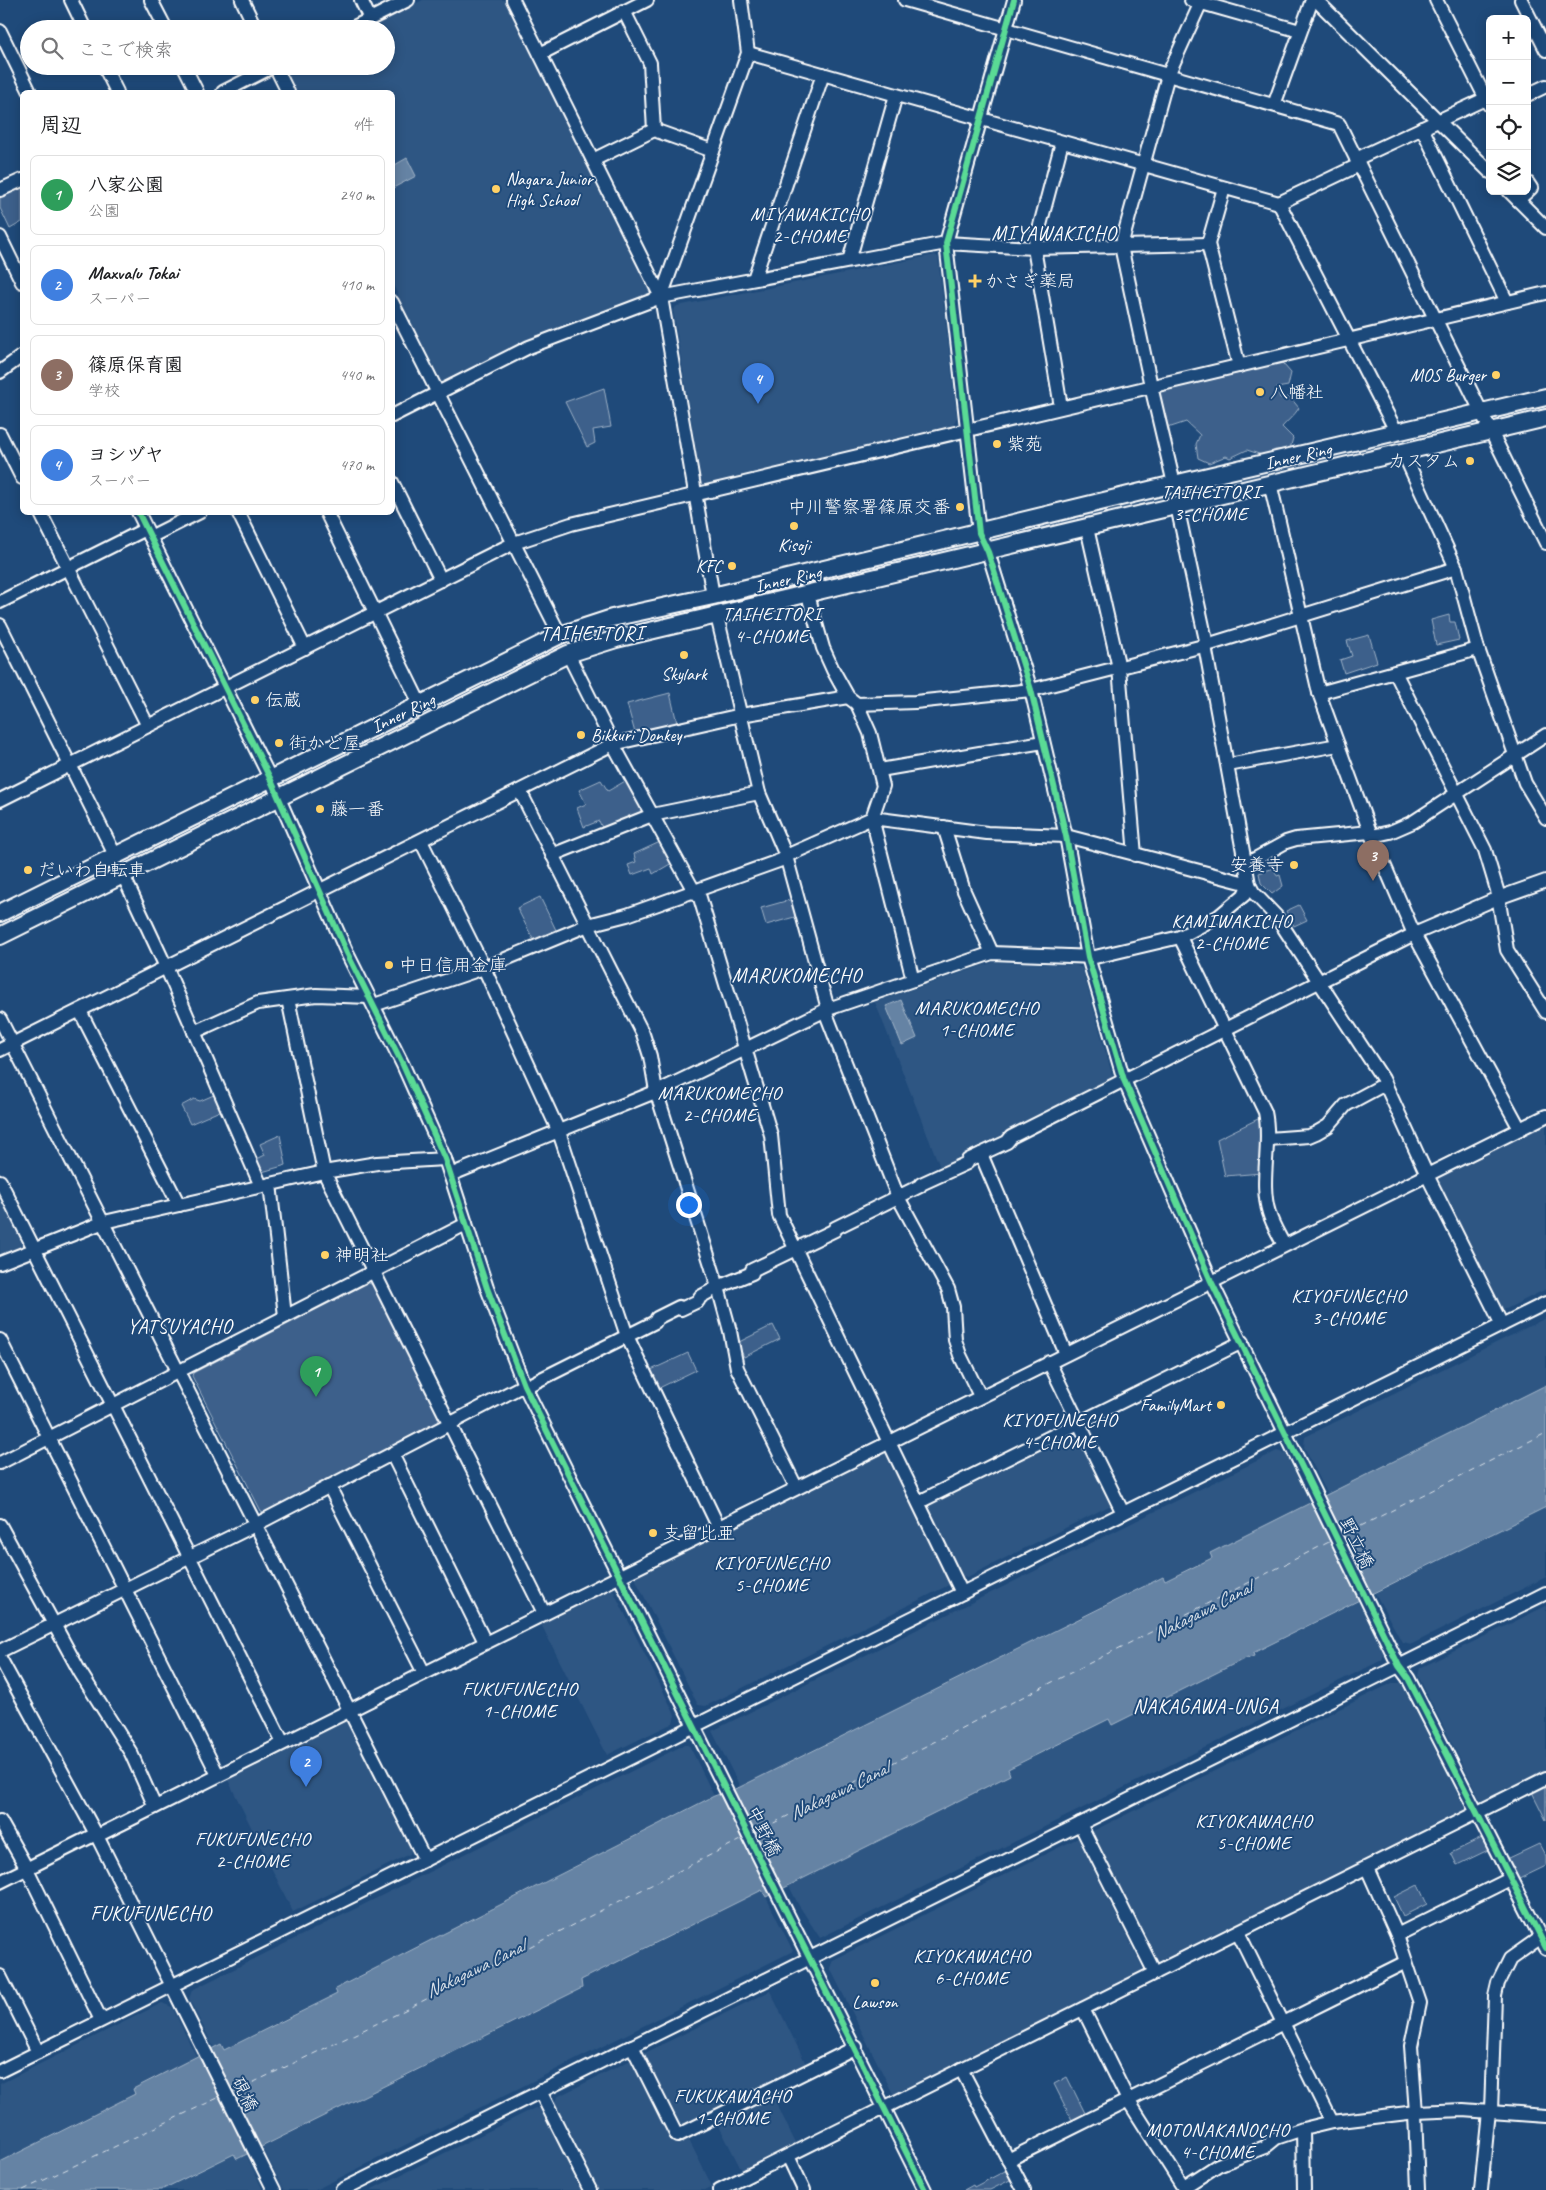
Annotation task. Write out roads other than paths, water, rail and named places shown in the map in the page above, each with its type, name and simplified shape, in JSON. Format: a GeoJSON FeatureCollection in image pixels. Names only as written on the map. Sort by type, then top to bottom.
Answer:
{"type":"FeatureCollection","features":[{"type":"Feature","properties":{"kind":"main road","name":"Inner Ring"},"geometry":{"type":"LineString","coordinates":[[0,913],[560,635],[612,618],[713,596],[979,533],[1174,484],[1546,397]]}},
{"type":"Feature","properties":{"kind":"main road","name":"Inner Ring"},"geometry":{"type":"LineString","coordinates":[[0,936],[568,654],[616,639],[808,595],[1546,418]]}},
{"type":"Feature","properties":{"kind":"street"},"geometry":{"type":"LineString","coordinates":[[71,0],[81,20]]}},
{"type":"Feature","properties":{"kind":"street"},"geometry":{"type":"LineString","coordinates":[[152,0],[162,20]]}},
{"type":"Feature","properties":{"kind":"street"},"geometry":{"type":"LineString","coordinates":[[242,0],[252,20]]}},
{"type":"Feature","properties":{"kind":"street"},"geometry":{"type":"LineString","coordinates":[[361,0],[370,19],[408,0]]}},
{"type":"Feature","properties":{"kind":"street"},"geometry":{"type":"LineString","coordinates":[[513,0],[661,297],[713,596]]}},
{"type":"Feature","properties":{"kind":"street"},"geometry":{"type":"LineString","coordinates":[[540,54],[646,0]]}},
{"type":"Feature","properties":{"kind":"street"},"geometry":{"type":"LineString","coordinates":[[661,297],[748,53],[740,0]]}},
{"type":"Feature","properties":{"kind":"street"},"geometry":{"type":"LineString","coordinates":[[905,0],[1339,124],[1491,431],[1541,522],[1546,543]]}},
{"type":"Feature","properties":{"kind":"street"},"geometry":{"type":"LineString","coordinates":[[946,243],[1014,0]]}},
{"type":"Feature","properties":{"kind":"street"},"geometry":{"type":"LineString","coordinates":[[1274,105],[1312,0]]}},
{"type":"Feature","properties":{"kind":"street"},"geometry":{"type":"LineString","coordinates":[[1316,0],[1486,168]]}},
{"type":"Feature","properties":{"kind":"street"},"geometry":{"type":"LineString","coordinates":[[1436,0],[1486,100]]}},
{"type":"Feature","properties":{"kind":"street"},"geometry":{"type":"LineString","coordinates":[[1521,0],[1546,50]]}},
{"type":"Feature","properties":{"kind":"street"},"geometry":{"type":"LineString","coordinates":[[1174,484],[1121,246],[1168,75],[1198,1],[1300,31]]}},
{"type":"Feature","properties":{"kind":"street"},"geometry":{"type":"LineString","coordinates":[[624,11],[650,63],[654,130]]}},
{"type":"Feature","properties":{"kind":"street"},"geometry":{"type":"LineString","coordinates":[[0,31],[20,72]]}},
{"type":"Feature","properties":{"kind":"street"},"geometry":{"type":"LineString","coordinates":[[748,53],[1279,203],[1422,128],[1486,102]]}},
{"type":"Feature","properties":{"kind":"street"},"geometry":{"type":"LineString","coordinates":[[754,279],[823,74]]}},
{"type":"Feature","properties":{"kind":"street"},"geometry":{"type":"LineString","coordinates":[[22,75],[29,90]]}},
{"type":"Feature","properties":{"kind":"street"},"geometry":{"type":"LineString","coordinates":[[108,75],[116,90]]}},
{"type":"Feature","properties":{"kind":"street"},"geometry":{"type":"LineString","coordinates":[[189,75],[197,90]]}},
{"type":"Feature","properties":{"kind":"street"},"geometry":{"type":"LineString","coordinates":[[227,90],[257,75]]}},
{"type":"Feature","properties":{"kind":"street"},"geometry":{"type":"LineString","coordinates":[[280,75],[287,90]]}},
{"type":"Feature","properties":{"kind":"street"},"geometry":{"type":"LineString","coordinates":[[1531,93],[1546,86]]}},
{"type":"Feature","properties":{"kind":"street"},"geometry":{"type":"LineString","coordinates":[[849,261],[896,95]]}},
{"type":"Feature","properties":{"kind":"street"},"geometry":{"type":"LineString","coordinates":[[1422,128],[1507,302]]}},
{"type":"Feature","properties":{"kind":"street"},"geometry":{"type":"LineString","coordinates":[[593,160],[654,130],[713,151]]}},
{"type":"Feature","properties":{"kind":"street"},"geometry":{"type":"LineString","coordinates":[[1061,407],[1034,248],[1062,142]]}},
{"type":"Feature","properties":{"kind":"street"},"geometry":{"type":"LineString","coordinates":[[0,190],[20,181]]}},
{"type":"Feature","properties":{"kind":"street"},"geometry":{"type":"LineString","coordinates":[[1224,188],[1208,244],[1239,366]]}},
{"type":"Feature","properties":{"kind":"street"},"geometry":{"type":"LineString","coordinates":[[1513,196],[1546,228]]}},
{"type":"Feature","properties":{"kind":"street"},"geometry":{"type":"LineString","coordinates":[[1279,203],[1397,433]]}},
{"type":"Feature","properties":{"kind":"street"},"geometry":{"type":"LineString","coordinates":[[0,237],[20,278]]}},
{"type":"Feature","properties":{"kind":"street"},"geometry":{"type":"LineString","coordinates":[[395,415],[529,347],[661,297],[946,243],[1034,248],[1208,244]]}},
{"type":"Feature","properties":{"kind":"street","name":"野立橋"},"geometry":{"type":"LineString","coordinates":[[946,243],[979,533],[988,552],[1031,690],[1066,836],[1088,957],[1124,1080],[1211,1281],[1370,1603],[1399,1666],[1408,1678],[1543,1942]]}},
{"type":"Feature","properties":{"kind":"street"},"geometry":{"type":"LineString","coordinates":[[0,800],[514,543],[571,524],[1546,293]]}},
{"type":"Feature","properties":{"kind":"street"},"geometry":{"type":"LineString","coordinates":[[395,308],[560,635]]}},
{"type":"Feature","properties":{"kind":"street"},"geometry":{"type":"LineString","coordinates":[[0,372],[20,357]]}},
{"type":"Feature","properties":{"kind":"street"},"geometry":{"type":"LineString","coordinates":[[0,434],[20,474]]}},
{"type":"Feature","properties":{"kind":"street"},"geometry":{"type":"LineString","coordinates":[[1403,452],[1456,568],[1478,648],[1525,784],[1546,818]]}},
{"type":"Feature","properties":{"kind":"street"},"geometry":{"type":"LineString","coordinates":[[1270,483],[1319,693],[1371,834],[1414,934],[1520,1128]]}},
{"type":"Feature","properties":{"kind":"street"},"geometry":{"type":"LineString","coordinates":[[395,488],[441,580]]}},
{"type":"Feature","properties":{"kind":"street"},"geometry":{"type":"LineString","coordinates":[[1177,506],[1206,645],[1246,864],[1253,892],[1276,916],[1385,1084],[1427,1175],[1502,1325]]}},
{"type":"Feature","properties":{"kind":"street"},"geometry":{"type":"LineString","coordinates":[[42,515],[148,726]]}},
{"type":"Feature","properties":{"kind":"street","name":"中野橋"},"geometry":{"type":"LineString","coordinates":[[139,515],[270,778],[371,1001],[445,1158],[486,1288],[525,1386],[926,2190]]}},
{"type":"Feature","properties":{"kind":"street"},"geometry":{"type":"LineString","coordinates":[[0,602],[68,568],[193,515]]}},
{"type":"Feature","properties":{"kind":"street"},"geometry":{"type":"LineString","coordinates":[[239,515],[305,648]]}},
{"type":"Feature","properties":{"kind":"street"},"geometry":{"type":"LineString","coordinates":[[328,515],[420,704]]}},
{"type":"Feature","properties":{"kind":"street"},"geometry":{"type":"LineString","coordinates":[[1087,528],[1119,668],[1135,854]]}},
{"type":"Feature","properties":{"kind":"street"},"geometry":{"type":"LineString","coordinates":[[0,1050],[614,744],[741,715],[853,701],[915,702],[1031,690],[1206,645],[1456,568]]}},
{"type":"Feature","properties":{"kind":"street"},"geometry":{"type":"LineString","coordinates":[[808,595],[823,648],[870,733],[883,786],[872,818],[913,980]]}},
{"type":"Feature","properties":{"kind":"street"},"geometry":{"type":"LineString","coordinates":[[717,616],[759,793],[786,857],[826,1010],[898,1197],[948,1289],[953,1307],[958,1348],[980,1396]]}},
{"type":"Feature","properties":{"kind":"street"},"geometry":{"type":"LineString","coordinates":[[0,625],[115,856]]}},
{"type":"Feature","properties":{"kind":"street"},"geometry":{"type":"LineString","coordinates":[[1319,693],[1478,648]]}},
{"type":"Feature","properties":{"kind":"street"},"geometry":{"type":"LineString","coordinates":[[568,654],[652,815],[694,891],[700,898],[771,1135],[779,1215],[962,1593]]}},
{"type":"Feature","properties":{"kind":"street"},"geometry":{"type":"LineString","coordinates":[[1395,672],[1485,850],[1498,898],[1507,950],[1544,1006]]}},
{"type":"Feature","properties":{"kind":"street"},"geometry":{"type":"LineString","coordinates":[[1246,864],[1286,842],[1296,839],[1390,832],[1413,822],[1455,792],[1546,735]]}},
{"type":"Feature","properties":{"kind":"street"},"geometry":{"type":"LineString","coordinates":[[880,770],[1044,742]]}},
{"type":"Feature","properties":{"kind":"street"},"geometry":{"type":"LineString","coordinates":[[1228,765],[1338,745]]}},
{"type":"Feature","properties":{"kind":"street"},"geometry":{"type":"LineString","coordinates":[[520,791],[643,1034],[650,1056],[656,1091],[718,1287],[730,1331],[737,1368],[796,1487]]}},
{"type":"Feature","properties":{"kind":"street"},"geometry":{"type":"LineString","coordinates":[[552,855],[652,815],[759,793]]}},
{"type":"Feature","properties":{"kind":"street"},"geometry":{"type":"LineString","coordinates":[[194,1032],[258,1003],[316,995],[371,1001],[484,968],[588,925],[627,915],[786,857],[872,818],[987,833],[1066,836],[1250,884]]}},
{"type":"Feature","properties":{"kind":"street"},"geometry":{"type":"LineString","coordinates":[[944,827],[964,891],[992,953]]}},
{"type":"Feature","properties":{"kind":"street"},"geometry":{"type":"LineString","coordinates":[[421,841],[484,968],[559,1132],[627,1336],[718,1526]]}},
{"type":"Feature","properties":{"kind":"street"},"geometry":{"type":"LineString","coordinates":[[123,875],[266,1185],[285,1316]]}},
{"type":"Feature","properties":{"kind":"street"},"geometry":{"type":"LineString","coordinates":[[0,1651],[124,1588],[255,1525],[448,1424],[627,1336],[679,1307],[682,1309],[698,1301],[700,1296],[732,1280],[735,1281],[752,1273],[752,1270],[797,1250],[835,1230],[835,1228],[967,1163],[968,1160],[1124,1080],[1414,934],[1498,898],[1546,881]]}},
{"type":"Feature","properties":{"kind":"street"},"geometry":{"type":"LineString","coordinates":[[450,1175],[656,1091],[826,1010],[992,953],[1095,958],[1180,937],[1219,916],[1244,895],[1250,884]]}},
{"type":"Feature","properties":{"kind":"street"},"geometry":{"type":"LineString","coordinates":[[1180,937],[1265,1112],[1268,1139],[1267,1203],[1269,1214],[1284,1245]]}},
{"type":"Feature","properties":{"kind":"street"},"geometry":{"type":"LineString","coordinates":[[288,999],[324,1172],[448,1424],[544,1613]]}},
{"type":"Feature","properties":{"kind":"street"},"geometry":{"type":"LineString","coordinates":[[80,1011],[179,1205]]}},
{"type":"Feature","properties":{"kind":"street"},"geometry":{"type":"LineString","coordinates":[[0,1019],[425,1860]]}},
{"type":"Feature","properties":{"kind":"street"},"geometry":{"type":"LineString","coordinates":[[1268,1139],[1309,1136],[1316,1133],[1328,1126],[1346,1105],[1385,1084]]}},
{"type":"Feature","properties":{"kind":"street"},"geometry":{"type":"LineString","coordinates":[[0,1882],[218,1776],[796,1487],[1546,1116]]}},
{"type":"Feature","properties":{"kind":"street"},"geometry":{"type":"LineString","coordinates":[[981,1154],[1066,1354]]}},
{"type":"Feature","properties":{"kind":"street"},"geometry":{"type":"LineString","coordinates":[[0,1263],[104,1222],[324,1172],[377,1162],[445,1158]]}},
{"type":"Feature","properties":{"kind":"street"},"geometry":{"type":"LineString","coordinates":[[0,1181],[114,1404],[283,1743]]}},
{"type":"Feature","properties":{"kind":"street"},"geometry":{"type":"LineString","coordinates":[[0,1463],[466,1224]]}},
{"type":"Feature","properties":{"kind":"street"},"geometry":{"type":"LineString","coordinates":[[0,2071],[1546,1303]]}},
{"type":"Feature","properties":{"kind":"street"},"geometry":{"type":"LineString","coordinates":[[0,1340],[218,1776]]}},
{"type":"Feature","properties":{"kind":"street"},"geometry":{"type":"LineString","coordinates":[[919,1502],[1242,1342]]}},
{"type":"Feature","properties":{"kind":"street"},"geometry":{"type":"LineString","coordinates":[[1049,1362],[1123,1513]]}},
{"type":"Feature","properties":{"kind":"street"},"geometry":{"type":"LineString","coordinates":[[392,1454],[485,1642]]}},
{"type":"Feature","properties":{"kind":"street"},"geometry":{"type":"LineString","coordinates":[[329,1486],[424,1673]]}},
{"type":"Feature","properties":{"kind":"street"},"geometry":{"type":"LineString","coordinates":[[0,1525],[80,1672],[130,1753],[155,1807]]}},
{"type":"Feature","properties":{"kind":"street"},"geometry":{"type":"LineString","coordinates":[[342,2190],[1546,1593]]}},
{"type":"Feature","properties":{"kind":"street","name":"硯橋"},"geometry":{"type":"LineString","coordinates":[[0,1658],[96,1835],[274,2190]]}},
{"type":"Feature","properties":{"kind":"street"},"geometry":{"type":"LineString","coordinates":[[719,2190],[1546,1778]]}},
{"type":"Feature","properties":{"kind":"street"},"geometry":{"type":"LineString","coordinates":[[0,1820],[101,2020]]}},
{"type":"Feature","properties":{"kind":"street"},"geometry":{"type":"LineString","coordinates":[[1080,1824],[1155,1973]]}},
{"type":"Feature","properties":{"kind":"street"},"geometry":{"type":"LineString","coordinates":[[1367,1868],[1397,1935],[1420,2003],[1411,2046],[1418,2190]]}},
{"type":"Feature","properties":{"kind":"street"},"geometry":{"type":"LineString","coordinates":[[1397,1935],[1510,1878]]}},
{"type":"Feature","properties":{"kind":"street"},"geometry":{"type":"LineString","coordinates":[[1238,1932],[1332,2122]]}},
{"type":"Feature","properties":{"kind":"street"},"geometry":{"type":"LineString","coordinates":[[1480,2190],[1490,2111],[1495,1996],[1498,1984],[1510,1959],[1543,1942]]}},
{"type":"Feature","properties":{"kind":"street"},"geometry":{"type":"LineString","coordinates":[[1008,2160],[1406,1962]]}},
{"type":"Feature","properties":{"kind":"street"},"geometry":{"type":"LineString","coordinates":[[0,1976],[38,2052]]}},
{"type":"Feature","properties":{"kind":"street"},"geometry":{"type":"LineString","coordinates":[[1083,2009],[1128,2100],[1185,2189],[1218,2165],[1265,2147],[1276,2138],[1332,2122],[1415,2112],[1463,2110],[1546,2116]]}},
{"type":"Feature","properties":{"kind":"street"},"geometry":{"type":"LineString","coordinates":[[632,2046],[677,2136],[856,2047]]}},
{"type":"Feature","properties":{"kind":"street"},"geometry":{"type":"LineString","coordinates":[[961,2069],[1024,2190]]}},
{"type":"Feature","properties":{"kind":"street"},"geometry":{"type":"LineString","coordinates":[[540,2091],[590,2190]]}},
{"type":"Feature","properties":{"kind":"street"},"geometry":{"type":"LineString","coordinates":[[1303,2129],[1304,2190]]}},
{"type":"Feature","properties":{"kind":"street"},"geometry":{"type":"LineString","coordinates":[[788,2156],[804,2190]]}},
{"type":"Feature","properties":{"kind":"water"},"geometry":{"type":"Polygon","coordinates":[[[407,158],[416,176],[395,187],[395,165],[407,158]]]}},
{"type":"Feature","properties":{"kind":"water"},"geometry":{"type":"Polygon","coordinates":[[[901,1000],[917,1038],[902,1045],[886,1006],[901,1000]]]}},
{"type":"Feature","properties":{"kind":"water","name":"Nakagawa Canal"},"geometry":{"type":"Polygon","coordinates":[[[1546,1385],[1546,1507],[1253,1653],[1254,1656],[1248,1657],[1112,1725],[1109,1719],[1008,1769],[1010,1775],[766,1897],[762,1890],[581,1980],[582,1988],[237,2159],[234,2154],[161,2190],[0,2190],[0,2162],[135,2094],[133,2089],[221,2044],[224,2050],[337,1994],[335,1989],[714,1796],[740,1787],[1163,1577],[1165,1581],[1212,1558],[1210,1553],[1546,1385]]]}},
{"type":"Feature","properties":{"kind":"place","name":"Nagara Junior High School"},"geometry":{"type":"Point","coordinates":[496,189]}},
{"type":"Feature","properties":{"kind":"place","name":"かさぎ薬局"},"geometry":{"type":"Point","coordinates":[975,281]}},
{"type":"Feature","properties":{"kind":"place","name":"MOS Burger"},"geometry":{"type":"Point","coordinates":[1496,375]}},
{"type":"Feature","properties":{"kind":"place","name":"八幡社"},"geometry":{"type":"Point","coordinates":[1260,392]}},
{"type":"Feature","properties":{"kind":"place","name":"ヨシヅヤ"},"geometry":{"type":"Point","coordinates":[758,404]}},
{"type":"Feature","properties":{"kind":"place","name":"紫苑"},"geometry":{"type":"Point","coordinates":[997,444]}},
{"type":"Feature","properties":{"kind":"place","name":"カスタム"},"geometry":{"type":"Point","coordinates":[1470,461]}},
{"type":"Feature","properties":{"kind":"place","name":"中川警察署篠原交番"},"geometry":{"type":"Point","coordinates":[960,507]}},
{"type":"Feature","properties":{"kind":"place","name":"Kisoji"},"geometry":{"type":"Point","coordinates":[794,526]}},
{"type":"Feature","properties":{"kind":"place","name":"KFC"},"geometry":{"type":"Point","coordinates":[732,566]}},
{"type":"Feature","properties":{"kind":"place","name":"Skylark"},"geometry":{"type":"Point","coordinates":[684,655]}},
{"type":"Feature","properties":{"kind":"place","name":"伝蔵"},"geometry":{"type":"Point","coordinates":[255,700]}},
{"type":"Feature","properties":{"kind":"place","name":"Bikkuri Donkey"},"geometry":{"type":"Point","coordinates":[581,735]}},
{"type":"Feature","properties":{"kind":"place","name":"街かど屋"},"geometry":{"type":"Point","coordinates":[279,743]}},
{"type":"Feature","properties":{"kind":"place","name":"藤一番"},"geometry":{"type":"Point","coordinates":[320,809]}},
{"type":"Feature","properties":{"kind":"place","name":"安養寺"},"geometry":{"type":"Point","coordinates":[1294,865]}},
{"type":"Feature","properties":{"kind":"place","name":"だいわ自転車"},"geometry":{"type":"Point","coordinates":[28,870]}},
{"type":"Feature","properties":{"kind":"place","name":"篠原保育園"},"geometry":{"type":"Point","coordinates":[1373,881]}},
{"type":"Feature","properties":{"kind":"place","name":"中日信用金庫"},"geometry":{"type":"Point","coordinates":[389,965]}},
{"type":"Feature","properties":{"kind":"place","name":"神明社"},"geometry":{"type":"Point","coordinates":[325,1255]}},
{"type":"Feature","properties":{"kind":"place","name":"八家公園"},"geometry":{"type":"Point","coordinates":[316,1397]}},
{"type":"Feature","properties":{"kind":"place","name":"FamilyMart"},"geometry":{"type":"Point","coordinates":[1221,1405]}},
{"type":"Feature","properties":{"kind":"place","name":"支留比亜"},"geometry":{"type":"Point","coordinates":[653,1533]}},
{"type":"Feature","properties":{"kind":"place","name":"Maxvalu Tokai"},"geometry":{"type":"Point","coordinates":[306,1787]}},
{"type":"Feature","properties":{"kind":"place","name":"Lawson"},"geometry":{"type":"Point","coordinates":[875,1983]}},
{"type":"Feature","properties":{"kind":"district","name":"MIYAWAKICHO 2-CHOME"},"geometry":{"type":"Point","coordinates":[810,225]}},
{"type":"Feature","properties":{"kind":"district","name":"MIYAWAKICHO"},"geometry":{"type":"Point","coordinates":[1054,233]}},
{"type":"Feature","properties":{"kind":"district","name":"TAIHEITORI 3-CHOME"},"geometry":{"type":"Point","coordinates":[1211,503]}},
{"type":"Feature","properties":{"kind":"district","name":"TAIHEITORI 4-CHOME"},"geometry":{"type":"Point","coordinates":[772,625]}},
{"type":"Feature","properties":{"kind":"district","name":"TAIHEITORI"},"geometry":{"type":"Point","coordinates":[592,633]}},
{"type":"Feature","properties":{"kind":"district","name":"KAMIWAKICHO 2-CHOME"},"geometry":{"type":"Point","coordinates":[1232,932]}},
{"type":"Feature","properties":{"kind":"district","name":"MARUKOMECHO"},"geometry":{"type":"Point","coordinates":[797,975]}},
{"type":"Feature","properties":{"kind":"district","name":"MARUKOMECHO 1-CHOME"},"geometry":{"type":"Point","coordinates":[977,1019]}},
{"type":"Feature","properties":{"kind":"district","name":"MARUKOMECHO 2-CHOME"},"geometry":{"type":"Point","coordinates":[720,1104]}},
{"type":"Feature","properties":{"kind":"district","name":"KIYOFUNECHO 3-CHOME"},"geometry":{"type":"Point","coordinates":[1349,1307]}},
{"type":"Feature","properties":{"kind":"district","name":"YATSUYACHO"},"geometry":{"type":"Point","coordinates":[180,1326]}},
{"type":"Feature","properties":{"kind":"district","name":"KIYOFUNECHO 4-CHOME"},"geometry":{"type":"Point","coordinates":[1060,1431]}},
{"type":"Feature","properties":{"kind":"district","name":"KIYOFUNECHO 5-CHOME"},"geometry":{"type":"Point","coordinates":[772,1574]}},
{"type":"Feature","properties":{"kind":"district","name":"FUKUFUNECHO 1-CHOME"},"geometry":{"type":"Point","coordinates":[520,1700]}},
{"type":"Feature","properties":{"kind":"district","name":"NAKAGAWA-UNGA"},"geometry":{"type":"Point","coordinates":[1206,1706]}},
{"type":"Feature","properties":{"kind":"district","name":"KIYOKAWACHO 5-CHOME"},"geometry":{"type":"Point","coordinates":[1254,1832]}},
{"type":"Feature","properties":{"kind":"district","name":"FUKUFUNECHO 2-CHOME"},"geometry":{"type":"Point","coordinates":[253,1850]}},
{"type":"Feature","properties":{"kind":"district","name":"FUKUFUNECHO"},"geometry":{"type":"Point","coordinates":[151,1913]}},
{"type":"Feature","properties":{"kind":"district","name":"KIYOKAWACHO 6-CHOME"},"geometry":{"type":"Point","coordinates":[972,1967]}},
{"type":"Feature","properties":{"kind":"district","name":"FUKUKAWACHO 1-CHOME"},"geometry":{"type":"Point","coordinates":[733,2107]}},
{"type":"Feature","properties":{"kind":"district","name":"MOTONAKANOCHO 4-CHOME"},"geometry":{"type":"Point","coordinates":[1218,2141]}}]}
